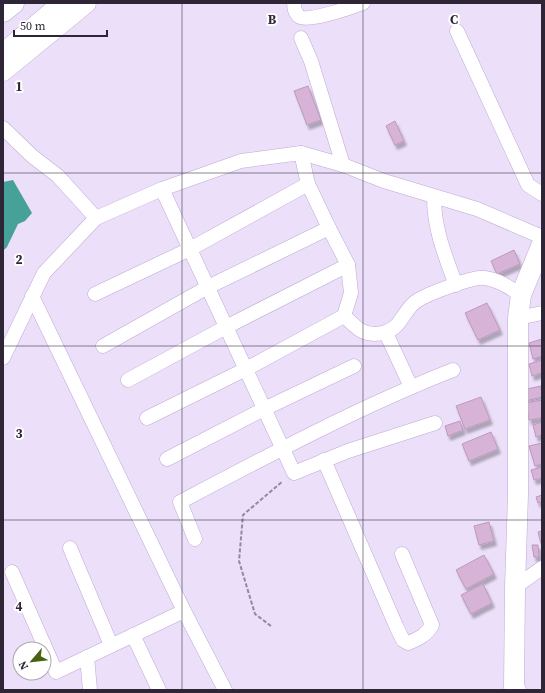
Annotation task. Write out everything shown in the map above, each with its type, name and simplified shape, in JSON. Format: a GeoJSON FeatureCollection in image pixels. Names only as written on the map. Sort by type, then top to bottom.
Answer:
{"type":"FeatureCollection","features":[{"type":"Feature","properties":{"kind":"highway"},"geometry":{"type":"LineString","coordinates":[[3,11],[13,3]]}},
{"type":"Feature","properties":{"kind":"highway"},"geometry":{"type":"LineString","coordinates":[[3,55],[64,3]]}},
{"type":"Feature","properties":{"kind":"street"},"geometry":{"type":"LineString","coordinates":[[3,71],[86,3]]}},
{"type":"Feature","properties":{"kind":"street"},"geometry":{"type":"LineString","coordinates":[[294,3],[295,11],[298,16],[304,18],[337,12],[363,3]]}},
{"type":"Feature","properties":{"kind":"street"},"geometry":{"type":"LineString","coordinates":[[457,31],[528,185],[541,190]]}},
{"type":"Feature","properties":{"kind":"street"},"geometry":{"type":"LineString","coordinates":[[301,38],[311,61],[343,165]]}},
{"type":"Feature","properties":{"kind":"street"},"geometry":{"type":"LineString","coordinates":[[3,128],[32,156],[58,176],[96,218]]}},
{"type":"Feature","properties":{"kind":"street"},"geometry":{"type":"LineString","coordinates":[[147,418],[246,369],[344,316],[351,293],[348,265],[308,184],[302,153]]}},
{"type":"Feature","properties":{"kind":"street"},"geometry":{"type":"LineString","coordinates":[[3,358],[44,273],[96,218],[162,189],[241,161],[302,153],[343,165],[384,181],[434,197],[478,209],[542,237]]}},
{"type":"Feature","properties":{"kind":"street"},"geometry":{"type":"LineString","coordinates":[[94,294],[190,249],[308,184]]}},
{"type":"Feature","properties":{"kind":"street"},"geometry":{"type":"LineString","coordinates":[[162,189],[294,473],[324,460],[434,423]]}},
{"type":"Feature","properties":{"kind":"street"},"geometry":{"type":"LineString","coordinates":[[434,197],[434,209],[441,248],[456,285]]}},
{"type":"Feature","properties":{"kind":"street"},"geometry":{"type":"LineString","coordinates":[[103,346],[208,287],[329,228]]}},
{"type":"Feature","properties":{"kind":"street"},"geometry":{"type":"LineString","coordinates":[[516,690],[514,687],[518,495],[518,318],[521,295],[542,244]]}},
{"type":"Feature","properties":{"kind":"street"},"geometry":{"type":"LineString","coordinates":[[128,380],[226,327],[348,265]]}},
{"type":"Feature","properties":{"kind":"street"},"geometry":{"type":"LineString","coordinates":[[344,316],[361,330],[373,334],[386,333],[396,326],[414,302],[434,292],[471,279],[484,278],[501,283],[521,295]]}},
{"type":"Feature","properties":{"kind":"street"},"geometry":{"type":"LineString","coordinates":[[32,296],[184,611],[225,690]]}},
{"type":"Feature","properties":{"kind":"street"},"geometry":{"type":"LineString","coordinates":[[518,318],[542,313]]}},
{"type":"Feature","properties":{"kind":"street"},"geometry":{"type":"LineString","coordinates":[[386,333],[411,386]]}},
{"type":"Feature","properties":{"kind":"street"},"geometry":{"type":"LineString","coordinates":[[167,459],[264,409],[354,366]]}},
{"type":"Feature","properties":{"kind":"street"},"geometry":{"type":"LineString","coordinates":[[195,539],[180,502],[282,449],[411,386],[453,370]]}},
{"type":"Feature","properties":{"kind":"street"},"geometry":{"type":"LineString","coordinates":[[324,460],[397,628],[403,640],[408,643],[425,635],[430,631],[432,626],[402,554]]}},
{"type":"Feature","properties":{"kind":"street"},"geometry":{"type":"LineString","coordinates":[[70,548],[111,645]]}},
{"type":"Feature","properties":{"kind":"street"},"geometry":{"type":"LineString","coordinates":[[515,586],[542,568]]}},
{"type":"Feature","properties":{"kind":"street"},"geometry":{"type":"LineString","coordinates":[[12,572],[56,672],[184,611]]}},
{"type":"Feature","properties":{"kind":"street"},"geometry":{"type":"LineString","coordinates":[[133,635],[159,690]]}},
{"type":"Feature","properties":{"kind":"street"},"geometry":{"type":"LineString","coordinates":[[87,656],[90,690]]}},
{"type":"Feature","properties":{"kind":"path"},"geometry":{"type":"LineString","coordinates":[[271,626],[255,614],[239,560],[243,515],[294,473]]}},
{"type":"Feature","properties":{"kind":"shaded area"},"geometry":{"type":"Polygon","coordinates":[[[13,180],[32,213],[25,221],[18,224],[7,247],[3,251],[3,182],[13,180]]]}},
{"type":"Feature","properties":{"kind":"building"},"geometry":{"type":"Polygon","coordinates":[[[308,86],[321,120],[307,125],[294,91],[308,86]]]}},
{"type":"Feature","properties":{"kind":"building"},"geometry":{"type":"Polygon","coordinates":[[[395,121],[404,141],[395,145],[386,126],[395,121]]]}},
{"type":"Feature","properties":{"kind":"building"},"geometry":{"type":"Polygon","coordinates":[[[514,250],[520,264],[497,274],[491,261],[514,250]]]}},
{"type":"Feature","properties":{"kind":"building"},"geometry":{"type":"Polygon","coordinates":[[[487,303],[500,330],[478,340],[465,313],[487,303]]]}},
{"type":"Feature","properties":{"kind":"building"},"geometry":{"type":"Polygon","coordinates":[[[542,339],[542,356],[533,359],[529,343],[542,339]]]}},
{"type":"Feature","properties":{"kind":"building"},"geometry":{"type":"Polygon","coordinates":[[[542,360],[542,373],[532,376],[529,364],[542,360]]]}},
{"type":"Feature","properties":{"kind":"building"},"geometry":{"type":"Polygon","coordinates":[[[541,386],[542,397],[525,401],[522,390],[541,386]]]}},
{"type":"Feature","properties":{"kind":"building"},"geometry":{"type":"Polygon","coordinates":[[[481,397],[490,420],[465,429],[456,406],[481,397]]]}},
{"type":"Feature","properties":{"kind":"building"},"geometry":{"type":"Polygon","coordinates":[[[542,400],[542,418],[529,420],[526,403],[542,400]]]}},
{"type":"Feature","properties":{"kind":"building"},"geometry":{"type":"Polygon","coordinates":[[[460,421],[463,430],[448,436],[445,426],[460,421]]]}},
{"type":"Feature","properties":{"kind":"building"},"geometry":{"type":"Polygon","coordinates":[[[542,422],[542,435],[536,437],[533,425],[542,422]]]}},
{"type":"Feature","properties":{"kind":"building"},"geometry":{"type":"Polygon","coordinates":[[[491,432],[498,449],[469,461],[462,444],[491,432]]]}},
{"type":"Feature","properties":{"kind":"building"},"geometry":{"type":"Polygon","coordinates":[[[542,443],[542,464],[535,466],[529,446],[542,443]]]}},
{"type":"Feature","properties":{"kind":"building"},"geometry":{"type":"Polygon","coordinates":[[[542,467],[542,478],[534,480],[531,470],[542,467]]]}},
{"type":"Feature","properties":{"kind":"building"},"geometry":{"type":"Polygon","coordinates":[[[542,495],[542,502],[538,503],[536,497],[542,495]]]}},
{"type":"Feature","properties":{"kind":"building"},"geometry":{"type":"Polygon","coordinates":[[[489,522],[494,541],[479,545],[474,526],[489,522]]]}},
{"type":"Feature","properties":{"kind":"building"},"geometry":{"type":"Polygon","coordinates":[[[542,531],[542,547],[538,532],[542,531]]]}},
{"type":"Feature","properties":{"kind":"building"},"geometry":{"type":"Polygon","coordinates":[[[532,545],[538,545],[539,557],[534,557],[532,545]]]}},
{"type":"Feature","properties":{"kind":"building"},"geometry":{"type":"Polygon","coordinates":[[[484,555],[494,574],[466,589],[456,570],[484,555]]]}},
{"type":"Feature","properties":{"kind":"building"},"geometry":{"type":"Polygon","coordinates":[[[483,584],[492,603],[471,614],[461,595],[483,584]]]}}]}
